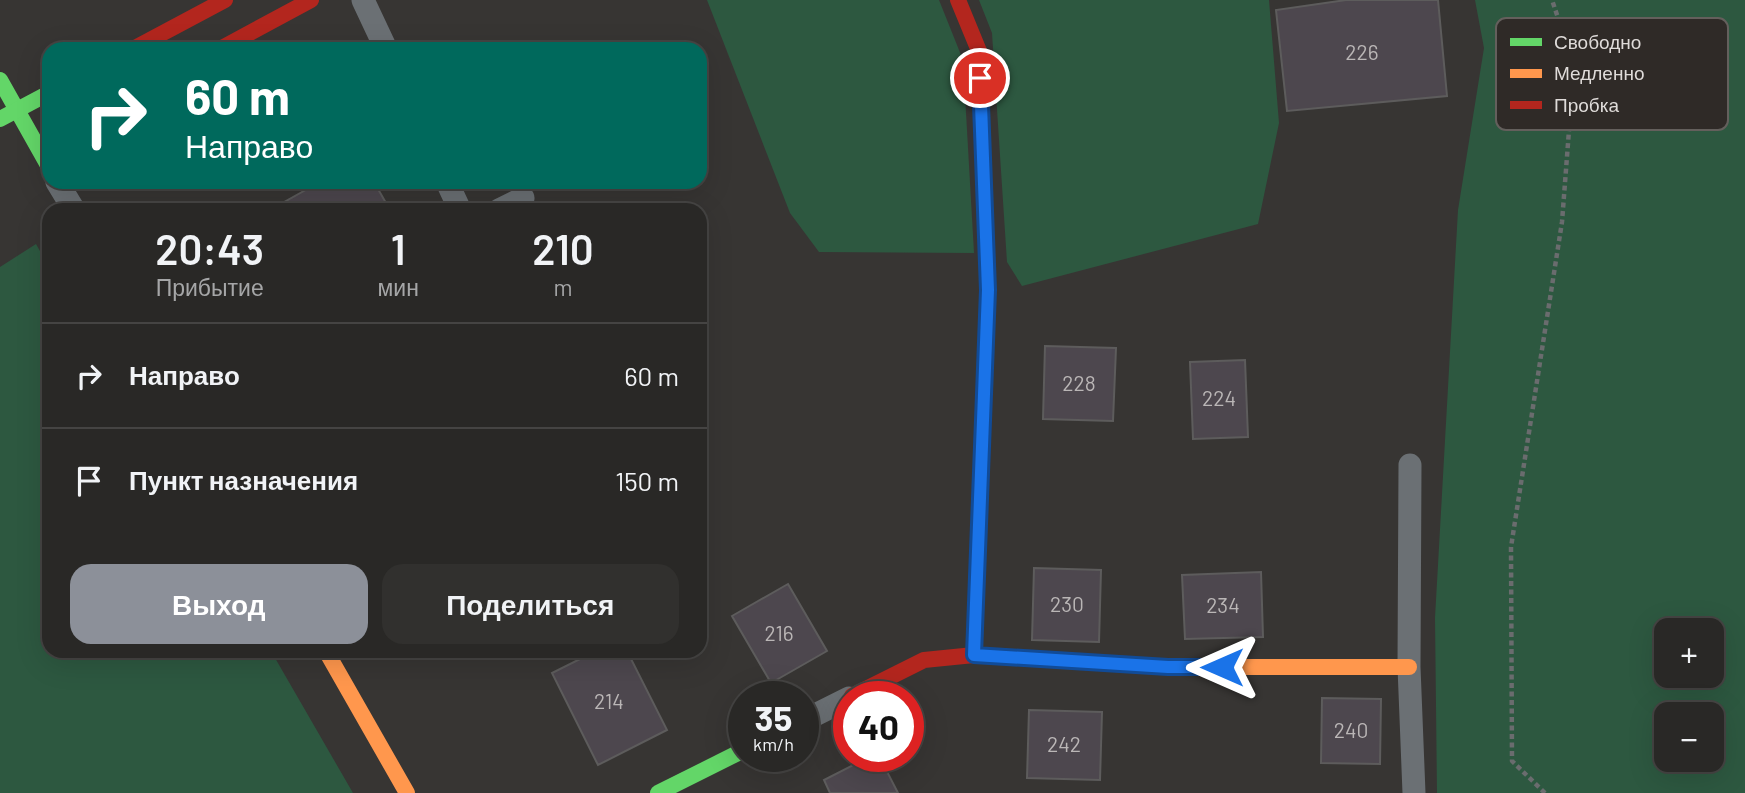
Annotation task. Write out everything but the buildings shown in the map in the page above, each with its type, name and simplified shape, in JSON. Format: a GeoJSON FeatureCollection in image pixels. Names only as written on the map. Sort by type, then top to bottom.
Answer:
{"type":"FeatureCollection","features":[{"type":"Feature","properties":{"kind":"street"},"geometry":{"type":"LineString","coordinates":[[146,42],[225,0]]}},
{"type":"Feature","properties":{"kind":"street"},"geometry":{"type":"LineString","coordinates":[[233,42],[311,0]]}},
{"type":"Feature","properties":{"kind":"street"},"geometry":{"type":"LineString","coordinates":[[363,0],[383,42]]}},
{"type":"Feature","properties":{"kind":"street"},"geometry":{"type":"LineString","coordinates":[[958,0],[979,51],[988,290],[974,655]]}},
{"type":"Feature","properties":{"kind":"street"},"geometry":{"type":"LineString","coordinates":[[0,80],[42,148]]}},
{"type":"Feature","properties":{"kind":"street"},"geometry":{"type":"LineString","coordinates":[[0,119],[42,97]]}},
{"type":"Feature","properties":{"kind":"street"},"geometry":{"type":"LineString","coordinates":[[513,203],[523,198]]}},
{"type":"Feature","properties":{"kind":"street"},"geometry":{"type":"LineString","coordinates":[[1410,465],[1409,667],[1414,793]]}},
{"type":"Feature","properties":{"kind":"street"},"geometry":{"type":"LineString","coordinates":[[882,681],[924,660],[974,655],[1168,667],[1409,667]]}},
{"type":"Feature","properties":{"kind":"street"},"geometry":{"type":"LineString","coordinates":[[330,658],[407,793]]}},
{"type":"Feature","properties":{"kind":"street"},"geometry":{"type":"LineString","coordinates":[[658,793],[728,758]]}},
{"type":"Feature","properties":{"kind":"path"},"geometry":{"type":"LineString","coordinates":[[1552,0],[1558,18]]}},
{"type":"Feature","properties":{"kind":"path"},"geometry":{"type":"LineString","coordinates":[[1545,793],[1512,761],[1511,547],[1562,222],[1569,130]]}},
{"type":"Feature","properties":{"kind":"green space"},"geometry":{"type":"Polygon","coordinates":[[[707,0],[939,0],[963,60],[974,253],[819,252],[790,213],[707,0]]]}},
{"type":"Feature","properties":{"kind":"green space"},"geometry":{"type":"Polygon","coordinates":[[[979,0],[1269,0],[1279,123],[1258,224],[1022,286],[1007,262],[992,33],[979,0]]]}},
{"type":"Feature","properties":{"kind":"green space"},"geometry":{"type":"Polygon","coordinates":[[[1475,0],[1745,0],[1745,793],[1437,793],[1435,618],[1458,210],[1484,48],[1475,0]]]}},
{"type":"Feature","properties":{"kind":"green space"},"geometry":{"type":"Polygon","coordinates":[[[36,244],[42,255],[42,658],[275,658],[353,793],[0,793],[0,267],[36,244]]]}},
{"type":"Feature","properties":{"kind":"traffic: fast"},"geometry":{"type":"LineString","coordinates":[[0,80],[42,155]]}},
{"type":"Feature","properties":{"kind":"traffic: fast"},"geometry":{"type":"LineString","coordinates":[[0,119],[42,97]]}},
{"type":"Feature","properties":{"kind":"traffic: fast"},"geometry":{"type":"LineString","coordinates":[[658,793],[728,758]]}},
{"type":"Feature","properties":{"kind":"traffic: slow"},"geometry":{"type":"LineString","coordinates":[[974,655],[988,287]]}},
{"type":"Feature","properties":{"kind":"traffic: slow"},"geometry":{"type":"LineString","coordinates":[[330,658],[407,793]]}},
{"type":"Feature","properties":{"kind":"traffic: slow"},"geometry":{"type":"LineString","coordinates":[[1163,667],[1409,667]]}},
{"type":"Feature","properties":{"kind":"traffic: jam"},"geometry":{"type":"LineString","coordinates":[[146,42],[225,0]]}},
{"type":"Feature","properties":{"kind":"traffic: jam"},"geometry":{"type":"LineString","coordinates":[[233,42],[311,0]]}},
{"type":"Feature","properties":{"kind":"traffic: jam"},"geometry":{"type":"LineString","coordinates":[[958,0],[979,51],[988,287]]}},
{"type":"Feature","properties":{"kind":"traffic: jam"},"geometry":{"type":"LineString","coordinates":[[882,681],[924,660],[974,655],[1163,667]]}},
{"type":"Feature","properties":{"kind":"route"},"geometry":{"type":"LineString","coordinates":[[980,78],[988,290],[974,655],[1168,667],[1222,667]]}}]}
